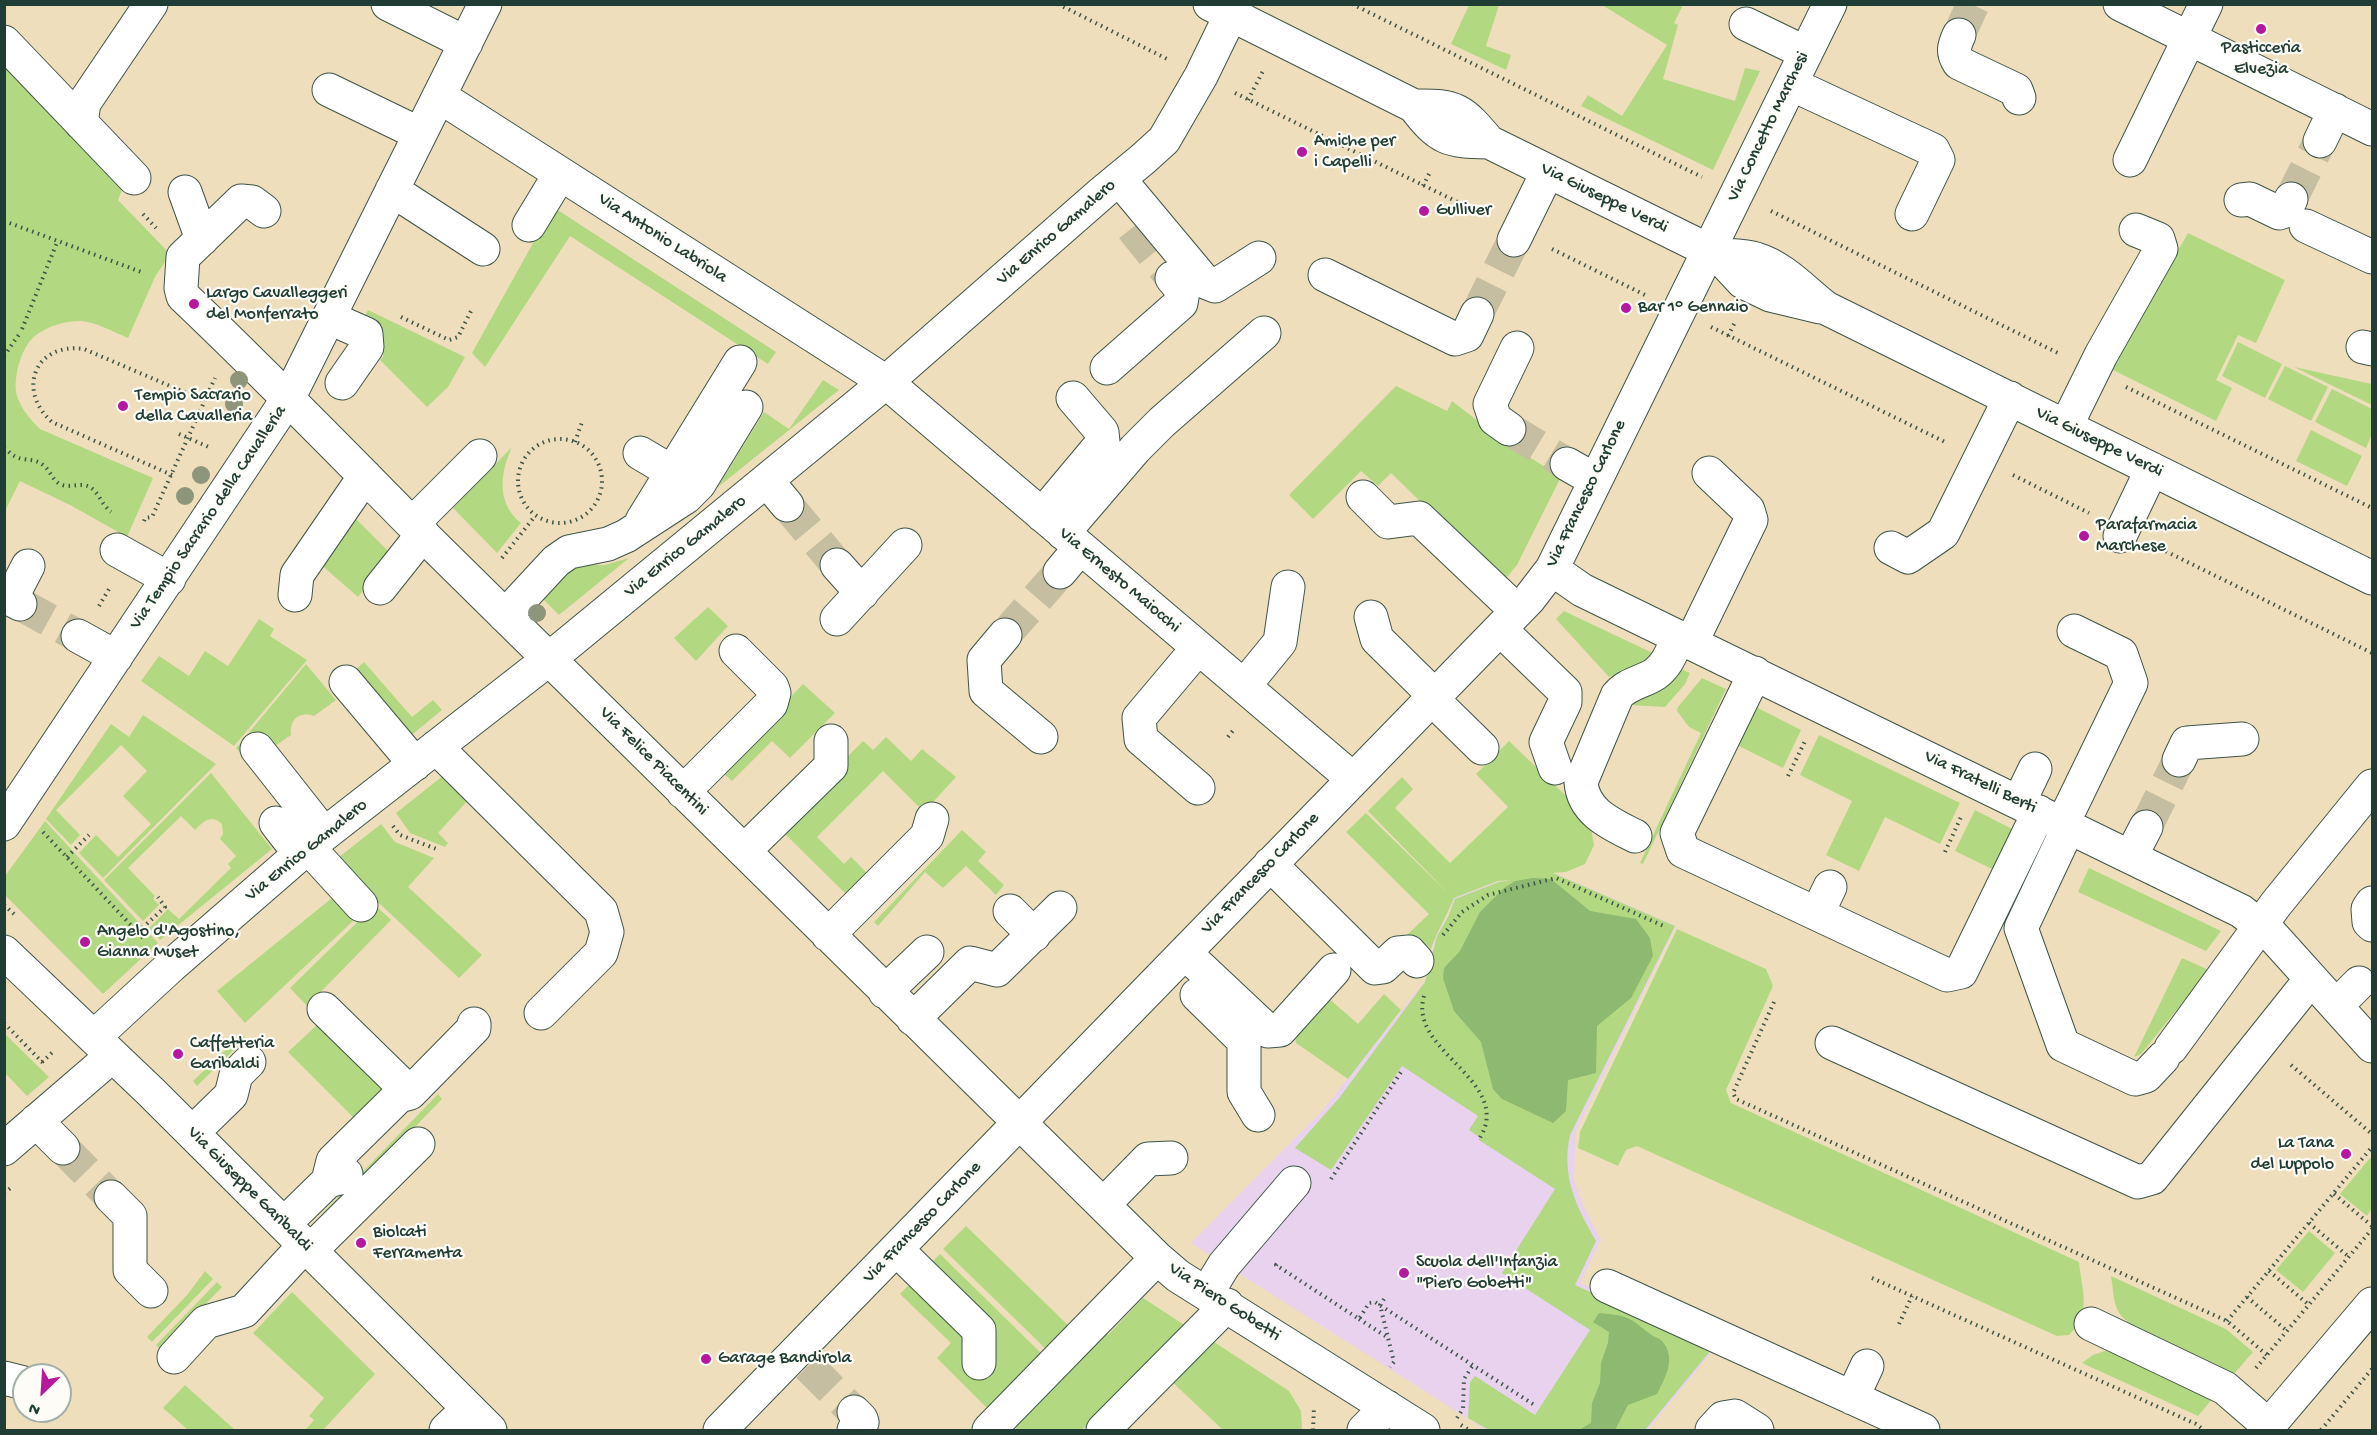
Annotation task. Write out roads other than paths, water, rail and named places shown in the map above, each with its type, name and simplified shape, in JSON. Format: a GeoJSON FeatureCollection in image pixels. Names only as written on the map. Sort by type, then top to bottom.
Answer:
{"type":"FeatureCollection","features":[{"type":"Feature","properties":{"kind":"street"},"geometry":{"type":"LineString","coordinates":[[81,123],[84,103],[151,4]]}},
{"type":"Feature","properties":{"kind":"street"},"geometry":{"type":"LineString","coordinates":[[388,4],[466,43]]}},
{"type":"Feature","properties":{"kind":"street","name":"Via Tempio Sacrario della Cavalleria"},"geometry":{"type":"LineString","coordinates":[[4,824],[289,397],[485,4]]}},
{"type":"Feature","properties":{"kind":"street","name":"Via Concetto Marchesi"},"geometry":{"type":"LineString","coordinates":[[1713,253],[1736,194],[1830,4]]}},
{"type":"Feature","properties":{"kind":"street"},"geometry":{"type":"LineString","coordinates":[[2120,4],[2373,129]]}},
{"type":"Feature","properties":{"kind":"street"},"geometry":{"type":"LineString","coordinates":[[2130,160],[2206,4]]}},
{"type":"Feature","properties":{"kind":"street","name":"Via Giuseppe Verdi"},"geometry":{"type":"LineString","coordinates":[[1225,8],[1414,106],[1431,129],[1447,137],[1456,141],[1490,142],[1713,253],[1743,282],[1770,296],[1826,308],[2373,578]]}},
{"type":"Feature","properties":{"kind":"street","name":"Via Enrico Gamalero"},"geometry":{"type":"LineString","coordinates":[[4,1149],[36,1121],[171,966],[311,845],[549,658],[777,493],[886,382],[1164,140],[1201,76],[1225,8]]}},
{"type":"Feature","properties":{"kind":"street"},"geometry":{"type":"LineString","coordinates":[[1746,24],[1806,53]]}},
{"type":"Feature","properties":{"kind":"street"},"geometry":{"type":"LineString","coordinates":[[1959,35],[1954,47],[1955,57],[1959,63],[2016,90],[2019,98]]}},
{"type":"Feature","properties":{"kind":"street"},"geometry":{"type":"LineString","coordinates":[[4,42],[134,178]]}},
{"type":"Feature","properties":{"kind":"street"},"geometry":{"type":"LineString","coordinates":[[1791,84],[1933,150],[1938,160],[1912,214]]}},
{"type":"Feature","properties":{"kind":"street"},"geometry":{"type":"LineString","coordinates":[[328,90],[420,134]]}},
{"type":"Feature","properties":{"kind":"street","name":"Via Antonio Labriola"},"geometry":{"type":"LineString","coordinates":[[439,96],[886,382]]}},
{"type":"Feature","properties":{"kind":"street"},"geometry":{"type":"LineString","coordinates":[[2320,141],[2335,110]]}},
{"type":"Feature","properties":{"kind":"street"},"geometry":{"type":"LineString","coordinates":[[1514,240],[1548,171]]}},
{"type":"Feature","properties":{"kind":"street"},"geometry":{"type":"LineString","coordinates":[[529,225],[560,174]]}},
{"type":"Feature","properties":{"kind":"street"},"geometry":{"type":"LineString","coordinates":[[1111,185],[1132,228]]}},
{"type":"Feature","properties":{"kind":"street"},"geometry":{"type":"LineString","coordinates":[[1111,185],[1205,282],[1215,286],[1258,258]]}},
{"type":"Feature","properties":{"kind":"street"},"geometry":{"type":"LineString","coordinates":[[185,192],[192,248],[181,288],[183,296],[289,397]]}},
{"type":"Feature","properties":{"kind":"street"},"geometry":{"type":"LineString","coordinates":[[2241,200],[2250,199],[2279,213],[2299,212],[2373,258]]}},
{"type":"Feature","properties":{"kind":"street"},"geometry":{"type":"LineString","coordinates":[[192,248],[241,201],[252,202],[264,211]]}},
{"type":"Feature","properties":{"kind":"street"},"geometry":{"type":"LineString","coordinates":[[387,201],[479,254]]}},
{"type":"Feature","properties":{"kind":"street"},"geometry":{"type":"LineString","coordinates":[[2066,426],[2161,249],[2158,239],[2136,230]]}},
{"type":"Feature","properties":{"kind":"street","name":"Via Francesco Carlone"},"geometry":{"type":"LineString","coordinates":[[720,1431],[801,1360],[897,1250],[1508,620],[1552,569],[1581,472],[1713,253]]}},
{"type":"Feature","properties":{"kind":"street"},"geometry":{"type":"LineString","coordinates":[[1325,275],[1455,339],[1467,335],[1477,314]]}},
{"type":"Feature","properties":{"kind":"street"},"geometry":{"type":"LineString","coordinates":[[1107,368],[1181,303],[1183,291],[1172,278]]}},
{"type":"Feature","properties":{"kind":"street"},"geometry":{"type":"LineString","coordinates":[[330,318],[366,334],[367,347],[342,383]]}},
{"type":"Feature","properties":{"kind":"street"},"geometry":{"type":"LineString","coordinates":[[1061,542],[1135,449],[1162,422],[1264,333]]}},
{"type":"Feature","properties":{"kind":"street"},"geometry":{"type":"LineString","coordinates":[[1509,429],[1495,419],[1490,404],[1517,348]]}},
{"type":"Feature","properties":{"kind":"street"},"geometry":{"type":"LineString","coordinates":[[638,527],[740,362]]}},
{"type":"Feature","properties":{"kind":"street","name":"Via Ernesto Maiocchi"},"geometry":{"type":"LineString","coordinates":[[886,382],[1061,542],[1198,648],[1353,779]]}},
{"type":"Feature","properties":{"kind":"street","name":"Via Felice Piacentini"},"geometry":{"type":"LineString","coordinates":[[289,397],[312,424],[1020,1125]]}},
{"type":"Feature","properties":{"kind":"street"},"geometry":{"type":"LineString","coordinates":[[1061,542],[1102,442],[1102,432],[1073,398]]}},
{"type":"Feature","properties":{"kind":"street"},"geometry":{"type":"LineString","coordinates":[[1891,548],[1908,557],[1943,533],[2010,398]]}},
{"type":"Feature","properties":{"kind":"street"},"geometry":{"type":"LineString","coordinates":[[505,616],[562,556],[569,552],[608,544],[626,536],[686,497],[699,484],[746,407]]}},
{"type":"Feature","properties":{"kind":"street"},"geometry":{"type":"LineString","coordinates":[[640,453],[672,472]]}},
{"type":"Feature","properties":{"kind":"street"},"geometry":{"type":"LineString","coordinates":[[380,588],[418,529],[480,456]]}},
{"type":"Feature","properties":{"kind":"street"},"geometry":{"type":"LineString","coordinates":[[2120,536],[2152,469]]}},
{"type":"Feature","properties":{"kind":"street"},"geometry":{"type":"LineString","coordinates":[[1635,836],[1606,822],[1590,807],[1582,794],[1581,782],[1617,696],[1622,690],[1654,675],[1685,640],[1751,520],[1748,510],[1709,473]]}},
{"type":"Feature","properties":{"kind":"street"},"geometry":{"type":"LineString","coordinates":[[296,595],[297,575],[365,476]]}},
{"type":"Feature","properties":{"kind":"street"},"geometry":{"type":"LineString","coordinates":[[1362,496],[1388,522],[1419,518],[1508,620],[1565,692],[1564,702],[1546,742],[1556,768]]}},
{"type":"Feature","properties":{"kind":"street"},"geometry":{"type":"LineString","coordinates":[[837,620],[904,545]]}},
{"type":"Feature","properties":{"kind":"street"},"geometry":{"type":"LineString","coordinates":[[117,550],[169,579]]}},
{"type":"Feature","properties":{"kind":"street"},"geometry":{"type":"LineString","coordinates":[[837,565],[862,592]]}},
{"type":"Feature","properties":{"kind":"street"},"geometry":{"type":"LineString","coordinates":[[20,604],[14,601],[13,595],[28,566]]}},
{"type":"Feature","properties":{"kind":"street","name":"Via Fratelli Berti"},"geometry":{"type":"LineString","coordinates":[[1552,569],[1582,590],[2241,911],[2261,925],[2373,1046]]}},
{"type":"Feature","properties":{"kind":"street"},"geometry":{"type":"LineString","coordinates":[[1244,686],[1280,642],[1288,587]]}},
{"type":"Feature","properties":{"kind":"street"},"geometry":{"type":"LineString","coordinates":[[1371,617],[1377,639],[1482,748]]}},
{"type":"Feature","properties":{"kind":"street"},"geometry":{"type":"LineString","coordinates":[[1755,673],[1677,833],[1683,850],[1823,900],[1947,975],[1961,972],[2047,816],[2131,683],[2121,654],[2074,631]]}},
{"type":"Feature","properties":{"kind":"street"},"geometry":{"type":"LineString","coordinates":[[1005,635],[984,660],[986,691],[1041,737]]}},
{"type":"Feature","properties":{"kind":"street"},"geometry":{"type":"LineString","coordinates":[[78,636],[116,657]]}},
{"type":"Feature","properties":{"kind":"street"},"geometry":{"type":"LineString","coordinates":[[1198,648],[1139,718],[1141,739],[1198,788]]}},
{"type":"Feature","properties":{"kind":"street"},"geometry":{"type":"LineString","coordinates":[[683,792],[771,704],[774,693],[772,687],[736,651]]}},
{"type":"Feature","properties":{"kind":"street"},"geometry":{"type":"LineString","coordinates":[[346,682],[434,748],[601,911],[607,932],[601,953],[541,1013]]}},
{"type":"Feature","properties":{"kind":"street"},"geometry":{"type":"LineString","coordinates":[[2179,760],[2187,743],[2242,739]]}},
{"type":"Feature","properties":{"kind":"street"},"geometry":{"type":"LineString","coordinates":[[744,851],[831,766],[831,741]]}},
{"type":"Feature","properties":{"kind":"street"},"geometry":{"type":"LineString","coordinates":[[434,748],[509,790]]}},
{"type":"Feature","properties":{"kind":"street"},"geometry":{"type":"LineString","coordinates":[[257,749],[311,845],[361,905]]}},
{"type":"Feature","properties":{"kind":"street"},"geometry":{"type":"LineString","coordinates":[[2035,770],[2047,816],[2020,928],[2063,1045],[2135,1079],[2146,1076],[2167,1053],[2276,904],[2373,786]]}},
{"type":"Feature","properties":{"kind":"street"},"geometry":{"type":"LineString","coordinates":[[828,935],[927,837],[932,819]]}},
{"type":"Feature","properties":{"kind":"street"},"geometry":{"type":"LineString","coordinates":[[276,823],[311,845]]}},
{"type":"Feature","properties":{"kind":"street"},"geometry":{"type":"LineString","coordinates":[[2131,856],[2146,827]]}},
{"type":"Feature","properties":{"kind":"street"},"geometry":{"type":"LineString","coordinates":[[1270,864],[1375,968],[1383,968],[1398,952],[1409,952],[1421,976]]}},
{"type":"Feature","properties":{"kind":"street"},"geometry":{"type":"LineString","coordinates":[[2373,903],[2368,909],[2369,922],[2373,926]]}},
{"type":"Feature","properties":{"kind":"street"},"geometry":{"type":"LineString","coordinates":[[913,1019],[970,963],[998,970],[1060,908]]}},
{"type":"Feature","properties":{"kind":"street"},"geometry":{"type":"LineString","coordinates":[[1010,911],[1034,935]]}},
{"type":"Feature","properties":{"kind":"street","name":"Via Giuseppe Garibaldi"},"geometry":{"type":"LineString","coordinates":[[4,952],[300,1240],[468,1423]]}},
{"type":"Feature","properties":{"kind":"street"},"geometry":{"type":"LineString","coordinates":[[885,992],[927,952]]}},
{"type":"Feature","properties":{"kind":"street"},"geometry":{"type":"LineString","coordinates":[[1177,961],[1268,1031],[1280,1030],[1334,970]]}},
{"type":"Feature","properties":{"kind":"street"},"geometry":{"type":"LineString","coordinates":[[1177,961],[1244,1041],[1244,1092],[1257,1115]]}},
{"type":"Feature","properties":{"kind":"street"},"geometry":{"type":"LineString","coordinates":[[1832,1043],[2138,1182],[2152,1178],[2311,980]]}},
{"type":"Feature","properties":{"kind":"street"},"geometry":{"type":"LineString","coordinates":[[2336,1006],[2359,983]]}},
{"type":"Feature","properties":{"kind":"street"},"geometry":{"type":"LineString","coordinates":[[324,1009],[410,1093]]}},
{"type":"Feature","properties":{"kind":"street"},"geometry":{"type":"LineString","coordinates":[[300,1240],[328,1181],[333,1161],[399,1096],[410,1093],[474,1028],[474,1024]]}},
{"type":"Feature","properties":{"kind":"street"},"geometry":{"type":"LineString","coordinates":[[192,1133],[231,1095],[236,1075],[249,1062]]}},
{"type":"Feature","properties":{"kind":"street"},"geometry":{"type":"LineString","coordinates":[[36,1121],[63,1148]]}},
{"type":"Feature","properties":{"kind":"street","name":"Via Piero Gobetti"},"geometry":{"type":"LineString","coordinates":[[1020,1125],[1178,1276],[1386,1391],[1423,1431]]}},
{"type":"Feature","properties":{"kind":"street"},"geometry":{"type":"LineString","coordinates":[[174,1357],[206,1322],[244,1311],[300,1240],[407,1134],[343,1177],[328,1181]]}},
{"type":"Feature","properties":{"kind":"street"},"geometry":{"type":"LineString","coordinates":[[1103,1205],[1148,1159],[1171,1158]]}},
{"type":"Feature","properties":{"kind":"street"},"geometry":{"type":"LineString","coordinates":[[1103,1431],[1217,1299],[1224,1265],[1310,1186]]}},
{"type":"Feature","properties":{"kind":"street"},"geometry":{"type":"LineString","coordinates":[[111,1197],[130,1216],[130,1270],[151,1291]]}},
{"type":"Feature","properties":{"kind":"street"},"geometry":{"type":"LineString","coordinates":[[897,1250],[979,1330],[980,1364]]}},
{"type":"Feature","properties":{"kind":"street"},"geometry":{"type":"LineString","coordinates":[[989,1431],[1157,1258]]}},
{"type":"Feature","properties":{"kind":"street"},"geometry":{"type":"LineString","coordinates":[[1607,1286],[1923,1431]]}},
{"type":"Feature","properties":{"kind":"street"},"geometry":{"type":"LineString","coordinates":[[2091,1324],[2225,1388],[2267,1429],[2373,1304]]}},
{"type":"Feature","properties":{"kind":"street"},"geometry":{"type":"LineString","coordinates":[[1852,1398],[1867,1366]]}},
{"type":"Feature","properties":{"kind":"street"},"geometry":{"type":"LineString","coordinates":[[1364,1431],[1386,1391]]}},
{"type":"Feature","properties":{"kind":"street"},"geometry":{"type":"LineString","coordinates":[[1712,1431],[1723,1418],[1735,1416],[1757,1431]]}},
{"type":"Feature","properties":{"kind":"tunnel"},"geometry":{"type":"LineString","coordinates":[[1959,35],[1973,4]]}},
{"type":"Feature","properties":{"kind":"tunnel"},"geometry":{"type":"LineString","coordinates":[[2291,199],[2320,141]]}},
{"type":"Feature","properties":{"kind":"tunnel"},"geometry":{"type":"LineString","coordinates":[[1132,228],[1172,278]]}},
{"type":"Feature","properties":{"kind":"tunnel"},"geometry":{"type":"LineString","coordinates":[[1477,314],[1514,240]]}},
{"type":"Feature","properties":{"kind":"tunnel"},"geometry":{"type":"LineString","coordinates":[[1509,429],[1567,464]]}},
{"type":"Feature","properties":{"kind":"tunnel"},"geometry":{"type":"LineString","coordinates":[[787,505],[837,565]]}},
{"type":"Feature","properties":{"kind":"tunnel"},"geometry":{"type":"LineString","coordinates":[[1005,635],[1060,572]]}},
{"type":"Feature","properties":{"kind":"tunnel"},"geometry":{"type":"LineString","coordinates":[[20,604],[78,636]]}},
{"type":"Feature","properties":{"kind":"tunnel"},"geometry":{"type":"LineString","coordinates":[[2146,827],[2179,760]]}},
{"type":"Feature","properties":{"kind":"tunnel"},"geometry":{"type":"LineString","coordinates":[[63,1148],[111,1197]]}},
{"type":"Feature","properties":{"kind":"tunnel"},"geometry":{"type":"LineString","coordinates":[[808,1366],[854,1412]]}},
{"type":"Feature","properties":{"kind":"place","name":"Pasticceria Elvezia"},"geometry":{"type":"Point","coordinates":[2261,29]}},
{"type":"Feature","properties":{"kind":"place","name":"Amiche per i Capelli"},"geometry":{"type":"Point","coordinates":[1302,152]}},
{"type":"Feature","properties":{"kind":"place","name":"Gulliver"},"geometry":{"type":"Point","coordinates":[1424,211]}},
{"type":"Feature","properties":{"kind":"place","name":"Largo Cavalleggeri del Monferrato"},"geometry":{"type":"Point","coordinates":[194,304]}},
{"type":"Feature","properties":{"kind":"place","name":"Bar 1° Gennaio"},"geometry":{"type":"Point","coordinates":[1626,308]}},
{"type":"Feature","properties":{"kind":"place","name":"Tempio Sacrario della Cavalleria"},"geometry":{"type":"Point","coordinates":[123,406]}},
{"type":"Feature","properties":{"kind":"place","name":"Parafarmacia Marchese"},"geometry":{"type":"Point","coordinates":[2084,536]}},
{"type":"Feature","properties":{"kind":"place","name":"Angelo d'Agostino, Gianna Muset"},"geometry":{"type":"Point","coordinates":[85,942]}},
{"type":"Feature","properties":{"kind":"place","name":"Caffetteria Garibaldi"},"geometry":{"type":"Point","coordinates":[178,1054]}},
{"type":"Feature","properties":{"kind":"place","name":"La Tana del Luppolo"},"geometry":{"type":"Point","coordinates":[2346,1154]}},
{"type":"Feature","properties":{"kind":"place","name":"Biolcati Ferramenta"},"geometry":{"type":"Point","coordinates":[361,1243]}},
{"type":"Feature","properties":{"kind":"place","name":"Scuola dell'Infanzia \"Piero Gobetti\""},"geometry":{"type":"Point","coordinates":[1404,1273]}},
{"type":"Feature","properties":{"kind":"place","name":"Garage Bandirola"},"geometry":{"type":"Point","coordinates":[706,1359]}}]}
